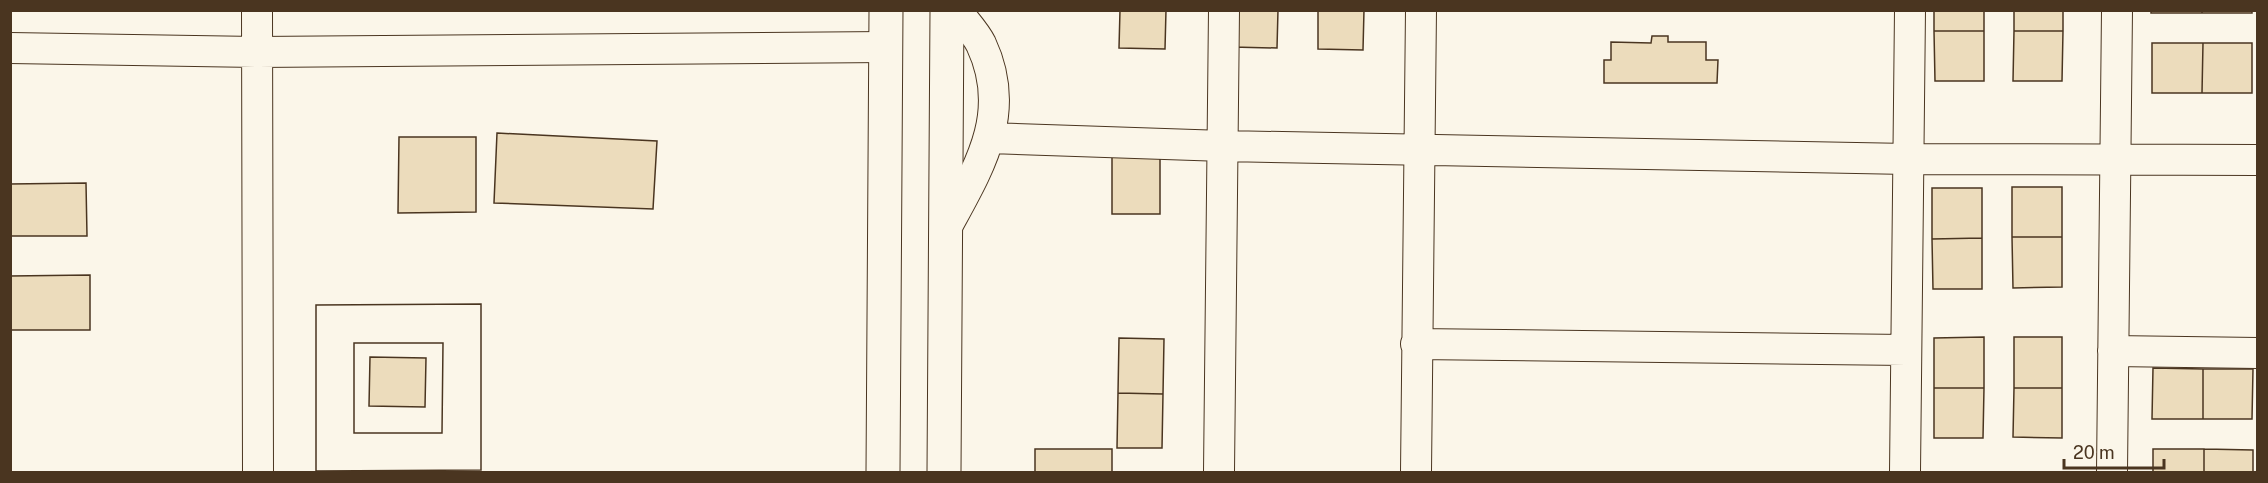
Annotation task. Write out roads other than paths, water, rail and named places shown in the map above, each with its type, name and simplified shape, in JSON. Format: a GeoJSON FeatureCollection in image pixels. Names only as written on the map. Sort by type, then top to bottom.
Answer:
{"type":"FeatureCollection","features":[{"type":"Feature","properties":{"kind":"street"},"geometry":{"type":"LineString","coordinates":[[257,10],[258,472]]}},
{"type":"Feature","properties":{"kind":"street"},"geometry":{"type":"LineString","coordinates":[[883,472],[886,10]]}},
{"type":"Feature","properties":{"kind":"street"},"geometry":{"type":"LineString","coordinates":[[944,472],[947,10]]}},
{"type":"Feature","properties":{"kind":"street"},"geometry":{"type":"LineString","coordinates":[[945,230],[979,167],[990,138],[994,108],[993,74],[980,41],[956,10]]}},
{"type":"Feature","properties":{"kind":"street"},"geometry":{"type":"LineString","coordinates":[[1219,472],[1224,10]]}},
{"type":"Feature","properties":{"kind":"street"},"geometry":{"type":"LineString","coordinates":[[1416,472],[1421,10]]}},
{"type":"Feature","properties":{"kind":"street"},"geometry":{"type":"LineString","coordinates":[[1905,472],[1910,10]]}},
{"type":"Feature","properties":{"kind":"street"},"geometry":{"type":"LineString","coordinates":[[2112,472],[2117,10]]}},
{"type":"Feature","properties":{"kind":"street"},"geometry":{"type":"LineString","coordinates":[[10,48],[257,52],[886,47]]}},
{"type":"Feature","properties":{"kind":"street"},"geometry":{"type":"LineString","coordinates":[[990,138],[1224,146],[1908,159],[2258,160]]}},
{"type":"Feature","properties":{"kind":"street"},"geometry":{"type":"LineString","coordinates":[[1416,344],[1906,350]]}},
{"type":"Feature","properties":{"kind":"street"},"geometry":{"type":"LineString","coordinates":[[2113,351],[2258,353]]}}]}
